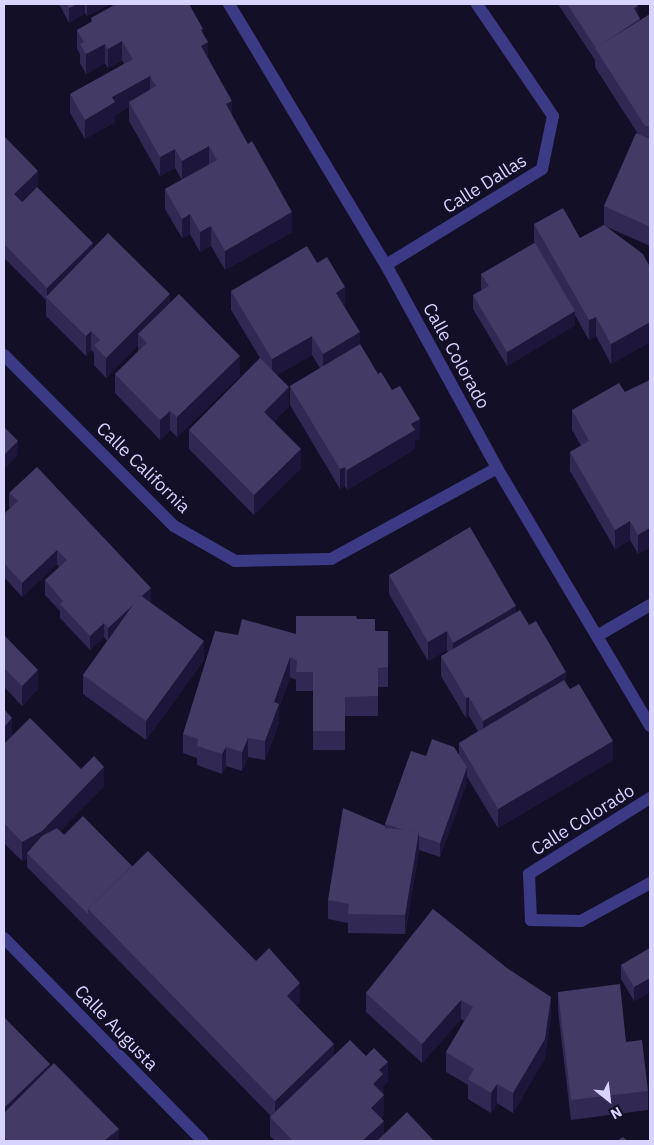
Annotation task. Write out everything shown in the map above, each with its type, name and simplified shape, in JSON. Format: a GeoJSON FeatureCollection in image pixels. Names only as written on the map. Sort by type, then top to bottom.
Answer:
{"type":"FeatureCollection","features":[{"type":"Feature","properties":{"kind":"street","name":"Calle Colorado"},"geometry":{"type":"LineString","coordinates":[[229,4],[386,265],[497,468],[650,726]]}},
{"type":"Feature","properties":{"kind":"street","name":"Calle Dallas"},"geometry":{"type":"LineString","coordinates":[[386,265],[542,169],[553,116],[477,4]]}},
{"type":"Feature","properties":{"kind":"street","name":"Calle California"},"geometry":{"type":"LineString","coordinates":[[4,355],[174,526],[234,561],[331,559],[497,468]]}},
{"type":"Feature","properties":{"kind":"street"},"geometry":{"type":"LineString","coordinates":[[596,636],[650,605]]}},
{"type":"Feature","properties":{"kind":"street","name":"Calle Colorado"},"geometry":{"type":"LineString","coordinates":[[650,798],[529,874],[531,920],[581,921],[650,882]]}},
{"type":"Feature","properties":{"kind":"street","name":"Calle Augusta"},"geometry":{"type":"LineString","coordinates":[[4,938],[203,1141]]}},
{"type":"Feature","properties":{"kind":"building"},"geometry":{"type":"Polygon","coordinates":[[[67,4],[77,4],[69,8],[67,4]]]}},
{"type":"Feature","properties":{"kind":"building"},"geometry":{"type":"Polygon","coordinates":[[[117,4],[189,4],[208,42],[201,46],[232,101],[226,104],[248,144],[252,141],[292,212],[225,251],[211,226],[200,232],[190,214],[182,219],[165,189],[217,160],[209,146],[182,161],[175,149],[160,157],[129,102],[156,86],[150,76],[112,97],[115,102],[85,120],[70,94],[133,59],[122,41],[108,49],[105,44],[86,54],[80,44],[84,42],[77,30],[93,21],[91,18],[117,4]]]}},
{"type":"Feature","properties":{"kind":"building"},"geometry":{"type":"Polygon","coordinates":[[[567,4],[636,4],[638,6],[634,8],[640,19],[596,48],[567,4]]]}},
{"type":"Feature","properties":{"kind":"building"},"geometry":{"type":"Polygon","coordinates":[[[650,14],[650,126],[645,126],[595,48],[650,14]]]}},
{"type":"Feature","properties":{"kind":"building"},"geometry":{"type":"Polygon","coordinates":[[[636,133],[650,139],[650,227],[604,206],[636,133]]]}},
{"type":"Feature","properties":{"kind":"building"},"geometry":{"type":"Polygon","coordinates":[[[4,136],[38,171],[14,194],[22,202],[37,187],[93,243],[47,288],[4,244],[4,136]]]}},
{"type":"Feature","properties":{"kind":"building"},"geometry":{"type":"Polygon","coordinates":[[[563,208],[580,238],[604,225],[643,254],[650,267],[650,322],[611,344],[596,317],[589,320],[534,224],[563,208]]]}},
{"type":"Feature","properties":{"kind":"building"},"geometry":{"type":"Polygon","coordinates":[[[108,233],[170,294],[106,358],[94,345],[100,340],[91,331],[86,336],[46,297],[108,233]]]}},
{"type":"Feature","properties":{"kind":"building"},"geometry":{"type":"Polygon","coordinates":[[[535,243],[575,311],[507,352],[473,295],[489,286],[481,274],[535,243]]]}},
{"type":"Feature","properties":{"kind":"building"},"geometry":{"type":"Polygon","coordinates":[[[307,246],[317,263],[327,257],[345,287],[336,293],[360,332],[323,354],[312,336],[272,359],[231,291],[307,246]]]}},
{"type":"Feature","properties":{"kind":"building"},"geometry":{"type":"Polygon","coordinates":[[[179,294],[240,356],[177,417],[170,411],[160,420],[115,374],[147,343],[138,334],[179,294]]]}},
{"type":"Feature","properties":{"kind":"building"},"geometry":{"type":"Polygon","coordinates":[[[360,344],[378,374],[381,372],[392,390],[400,386],[420,419],[411,424],[415,430],[347,470],[345,467],[340,469],[290,386],[360,344]]]}},
{"type":"Feature","properties":{"kind":"building"},"geometry":{"type":"Polygon","coordinates":[[[260,358],[289,387],[264,412],[301,449],[254,495],[189,430],[260,358]]]}},
{"type":"Feature","properties":{"kind":"building"},"geometry":{"type":"Polygon","coordinates":[[[650,380],[650,528],[638,535],[630,521],[615,530],[570,452],[589,441],[572,410],[619,383],[625,392],[650,380]]]}},
{"type":"Feature","properties":{"kind":"building"},"geometry":{"type":"Polygon","coordinates":[[[4,427],[18,441],[4,455],[4,427]]]}},
{"type":"Feature","properties":{"kind":"building"},"geometry":{"type":"Polygon","coordinates":[[[37,467],[151,588],[142,596],[140,595],[133,605],[108,628],[104,623],[90,636],[60,604],[63,601],[45,580],[67,560],[57,550],[22,583],[4,563],[4,514],[18,501],[9,493],[37,467]]]}},
{"type":"Feature","properties":{"kind":"building"},"geometry":{"type":"Polygon","coordinates":[[[470,527],[516,606],[453,643],[447,631],[428,642],[389,575],[470,527]]]}},
{"type":"Feature","properties":{"kind":"building"},"geometry":{"type":"Polygon","coordinates":[[[140,595],[204,641],[146,721],[83,675],[140,595]]]}},
{"type":"Feature","properties":{"kind":"building"},"geometry":{"type":"Polygon","coordinates":[[[520,610],[529,625],[536,621],[566,672],[483,721],[469,697],[466,698],[441,656],[520,610]]]}},
{"type":"Feature","properties":{"kind":"building"},"geometry":{"type":"Polygon","coordinates":[[[296,616],[356,616],[357,619],[375,619],[375,631],[388,631],[388,667],[378,668],[378,696],[345,697],[345,731],[313,731],[313,672],[296,672],[297,661],[290,657],[274,702],[279,704],[265,741],[248,738],[242,752],[226,747],[222,754],[197,746],[198,739],[183,734],[215,631],[238,635],[242,619],[296,634],[296,616]]]}},
{"type":"Feature","properties":{"kind":"building"},"geometry":{"type":"Polygon","coordinates":[[[4,635],[38,670],[22,686],[4,668],[4,635]]]}},
{"type":"Feature","properties":{"kind":"building"},"geometry":{"type":"Polygon","coordinates":[[[564,680],[570,689],[579,684],[613,741],[498,809],[459,743],[564,680]]]}},
{"type":"Feature","properties":{"kind":"building"},"geometry":{"type":"Polygon","coordinates":[[[4,709],[12,718],[4,727],[4,709]]]}},
{"type":"Feature","properties":{"kind":"building"},"geometry":{"type":"Polygon","coordinates":[[[30,718],[81,769],[94,756],[104,767],[42,831],[22,842],[4,823],[4,744],[30,718]]]}},
{"type":"Feature","properties":{"kind":"building"},"geometry":{"type":"Polygon","coordinates":[[[432,739],[454,747],[467,767],[440,843],[419,836],[419,831],[404,830],[385,824],[411,751],[426,756],[432,739]]]}},
{"type":"Feature","properties":{"kind":"building"},"geometry":{"type":"Polygon","coordinates":[[[343,808],[385,826],[385,828],[419,831],[405,915],[348,914],[349,904],[328,900],[343,808]]]}},
{"type":"Feature","properties":{"kind":"building"},"geometry":{"type":"Polygon","coordinates":[[[83,816],[132,866],[88,909],[88,914],[27,853],[42,836],[57,828],[64,835],[83,816]]]}},
{"type":"Feature","properties":{"kind":"building"},"geometry":{"type":"Polygon","coordinates":[[[148,851],[256,961],[269,948],[300,983],[287,996],[334,1044],[275,1101],[88,909],[148,851]]]}},
{"type":"Feature","properties":{"kind":"building"},"geometry":{"type":"Polygon","coordinates":[[[433,909],[507,968],[551,997],[545,1039],[513,1093],[497,1084],[491,1093],[468,1079],[474,1069],[446,1052],[473,1007],[461,1000],[422,1044],[366,993],[433,909]]]}},
{"type":"Feature","properties":{"kind":"building"},"geometry":{"type":"Polygon","coordinates":[[[650,948],[650,978],[634,987],[621,965],[650,948]]]}},
{"type":"Feature","properties":{"kind":"building"},"geometry":{"type":"Polygon","coordinates":[[[620,984],[626,1042],[642,1040],[648,1091],[571,1100],[558,992],[620,984]]]}},
{"type":"Feature","properties":{"kind":"building"},"geometry":{"type":"Polygon","coordinates":[[[4,1017],[50,1064],[4,1108],[4,1017]]]}},
{"type":"Feature","properties":{"kind":"building"},"geometry":{"type":"Polygon","coordinates":[[[350,1040],[366,1056],[374,1048],[388,1062],[379,1070],[383,1074],[373,1084],[384,1095],[371,1108],[384,1121],[362,1141],[293,1141],[270,1117],[350,1040]]]}},
{"type":"Feature","properties":{"kind":"building"},"geometry":{"type":"Polygon","coordinates":[[[54,1063],[119,1129],[104,1141],[7,1141],[4,1138],[4,1113],[54,1063]]]}},
{"type":"Feature","properties":{"kind":"building"},"geometry":{"type":"Polygon","coordinates":[[[407,1112],[434,1141],[377,1141],[407,1112]]]}},
{"type":"Feature","properties":{"kind":"building"},"geometry":{"type":"Polygon","coordinates":[[[623,1137],[627,1141],[617,1141],[623,1137]]]}}]}
